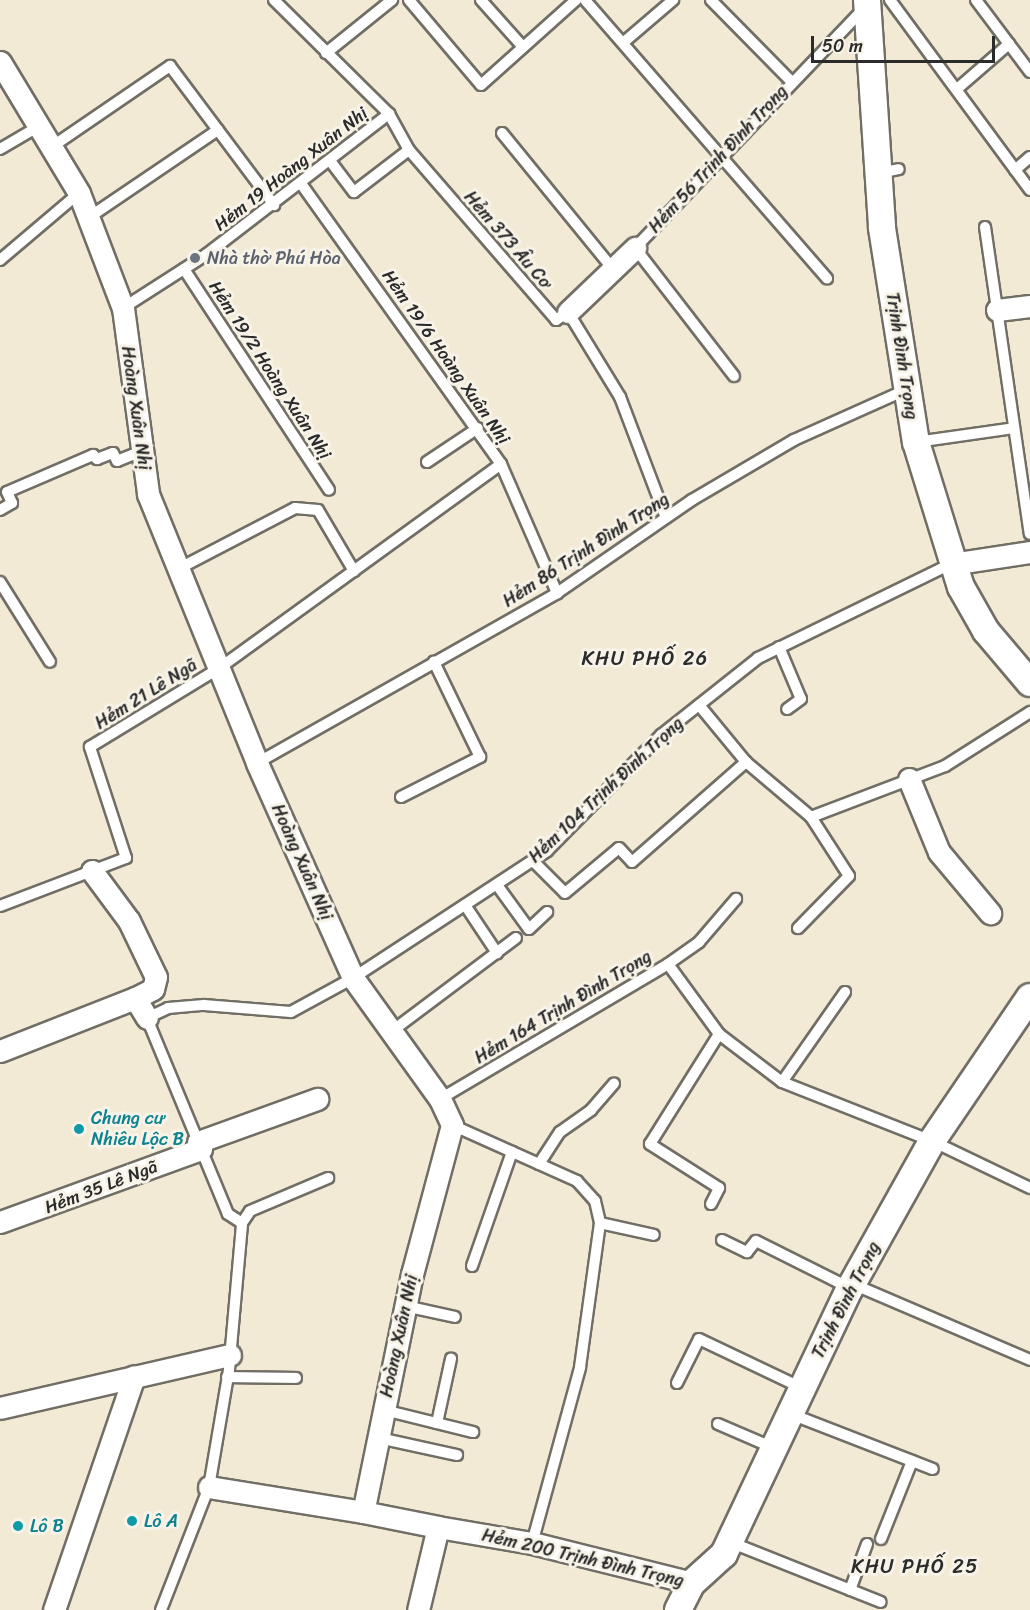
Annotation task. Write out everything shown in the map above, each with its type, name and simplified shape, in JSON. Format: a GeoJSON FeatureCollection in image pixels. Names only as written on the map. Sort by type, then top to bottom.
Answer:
{"type":"FeatureCollection","features":[{"type":"Feature","properties":{"kind":"street","name":"Trịnh Đình Trọng"},"geometry":{"type":"LineString","coordinates":[[874,1],[905,390],[916,442],[951,564],[986,632],[1030,683]]}},
{"type":"Feature","properties":{"kind":"street","name":"Hoàng Xuân Nhị"},"geometry":{"type":"LineString","coordinates":[[0,62],[41,125],[79,193],[123,308],[148,494],[257,763],[353,978],[440,1100],[452,1125],[405,1306],[363,1512]]}},
{"type":"Feature","properties":{"kind":"street","name":"Hẻm 56 Trịnh Đình Trọng"},"geometry":{"type":"LineString","coordinates":[[568,312],[635,248]]}},
{"type":"Feature","properties":{"kind":"street"},"geometry":{"type":"LineString","coordinates":[[997,310],[1030,306]]}},
{"type":"Feature","properties":{"kind":"street","name":"Hẻm 104 Trịnh Đình Trọng"},"geometry":{"type":"LineString","coordinates":[[951,564],[1030,552]]}},
{"type":"Feature","properties":{"kind":"street"},"geometry":{"type":"LineString","coordinates":[[909,779],[939,852],[990,913]]}},
{"type":"Feature","properties":{"kind":"street"},"geometry":{"type":"LineString","coordinates":[[0,1051],[153,989],[156,977],[129,921],[92,871]]}},
{"type":"Feature","properties":{"kind":"street","name":"Trịnh Đình Trọng"},"geometry":{"type":"LineString","coordinates":[[678,1610],[692,1583],[729,1542],[851,1286],[932,1141],[1030,997]]}},
{"type":"Feature","properties":{"kind":"street"},"geometry":{"type":"LineString","coordinates":[[135,998],[147,1018]]}},
{"type":"Feature","properties":{"kind":"street","name":"Hẻm 35 Lê Ngã"},"geometry":{"type":"LineString","coordinates":[[2,1215],[200,1145],[317,1100]]}},
{"type":"Feature","properties":{"kind":"street"},"geometry":{"type":"LineString","coordinates":[[0,1408],[230,1355]]}},
{"type":"Feature","properties":{"kind":"street"},"geometry":{"type":"LineString","coordinates":[[54,1610],[134,1376]]}},
{"type":"Feature","properties":{"kind":"street"},"geometry":{"type":"LineString","coordinates":[[209,1486],[438,1527],[418,1610]]}},
{"type":"Feature","properties":{"kind":"street","name":"Hẻm 200 Trịnh Đình Trọng"},"geometry":{"type":"LineString","coordinates":[[438,1527],[532,1543],[692,1583]]}},
{"type":"Feature","properties":{"kind":"lane","name":"Hẻm 373 Âu Cơ"},"geometry":{"type":"LineString","coordinates":[[274,0],[389,114],[409,150],[556,320],[568,312]]}},
{"type":"Feature","properties":{"kind":"lane"},"geometry":{"type":"LineString","coordinates":[[326,53],[392,0]]}},
{"type":"Feature","properties":{"kind":"lane"},"geometry":{"type":"LineString","coordinates":[[409,0],[481,85],[576,0]]}},
{"type":"Feature","properties":{"kind":"lane"},"geometry":{"type":"LineString","coordinates":[[481,0],[524,47]]}},
{"type":"Feature","properties":{"kind":"lane"},"geometry":{"type":"LineString","coordinates":[[585,0],[624,42],[827,278]]}},
{"type":"Feature","properties":{"kind":"lane"},"geometry":{"type":"LineString","coordinates":[[624,42],[673,0]]}},
{"type":"Feature","properties":{"kind":"lane"},"geometry":{"type":"LineString","coordinates":[[711,0],[791,81]]}},
{"type":"Feature","properties":{"kind":"lane"},"geometry":{"type":"LineString","coordinates":[[976,0],[1030,72]]}},
{"type":"Feature","properties":{"kind":"lane"},"geometry":{"type":"LineString","coordinates":[[874,1],[957,89],[1030,190]]}},
{"type":"Feature","properties":{"kind":"lane","name":"Hẻm 56 Trịnh Đình Trọng"},"geometry":{"type":"LineString","coordinates":[[635,248],[791,81],[874,1]]}},
{"type":"Feature","properties":{"kind":"lane"},"geometry":{"type":"LineString","coordinates":[[957,89],[1009,44]]}},
{"type":"Feature","properties":{"kind":"lane"},"geometry":{"type":"LineString","coordinates":[[53,146],[170,66],[274,205]]}},
{"type":"Feature","properties":{"kind":"lane","name":"Hẻm 19 Hoàng Xuân Nhị"},"geometry":{"type":"LineString","coordinates":[[123,308],[184,269],[302,185],[389,114]]}},
{"type":"Feature","properties":{"kind":"lane"},"geometry":{"type":"LineString","coordinates":[[0,149],[41,125]]}},
{"type":"Feature","properties":{"kind":"lane"},"geometry":{"type":"LineString","coordinates":[[88,218],[218,130]]}},
{"type":"Feature","properties":{"kind":"lane"},"geometry":{"type":"LineString","coordinates":[[502,133],[613,269]]}},
{"type":"Feature","properties":{"kind":"lane"},"geometry":{"type":"LineString","coordinates":[[331,162],[354,192],[409,150]]}},
{"type":"Feature","properties":{"kind":"lane"},"geometry":{"type":"LineString","coordinates":[[1016,170],[1030,157]]}},
{"type":"Feature","properties":{"kind":"lane","name":"Hẻm 19/6 Hoàng Xuân Nhị"},"geometry":{"type":"LineString","coordinates":[[302,185],[478,428],[501,464],[557,593]]}},
{"type":"Feature","properties":{"kind":"lane"},"geometry":{"type":"LineString","coordinates":[[0,260],[79,193]]}},
{"type":"Feature","properties":{"kind":"lane"},"geometry":{"type":"LineString","coordinates":[[985,227],[1030,534]]}},
{"type":"Feature","properties":{"kind":"lane"},"geometry":{"type":"LineString","coordinates":[[635,248],[734,376]]}},
{"type":"Feature","properties":{"kind":"lane","name":"Hẻm 19/2 Hoàng Xuân Nhị"},"geometry":{"type":"LineString","coordinates":[[184,269],[328,490]]}},
{"type":"Feature","properties":{"kind":"lane"},"geometry":{"type":"LineString","coordinates":[[568,312],[621,397],[666,518]]}},
{"type":"Feature","properties":{"kind":"lane","name":"Hẻm 86 Trịnh Đình Trọng"},"geometry":{"type":"LineString","coordinates":[[257,763],[557,593],[666,518],[794,440],[905,390]]}},
{"type":"Feature","properties":{"kind":"lane"},"geometry":{"type":"LineString","coordinates":[[427,462],[478,428]]}},
{"type":"Feature","properties":{"kind":"lane"},"geometry":{"type":"LineString","coordinates":[[916,442],[1014,428]]}},
{"type":"Feature","properties":{"kind":"lane"},"geometry":{"type":"LineString","coordinates":[[0,510],[12,503],[7,492],[93,454],[97,459],[113,453],[117,460],[142,451]]}},
{"type":"Feature","properties":{"kind":"lane"},"geometry":{"type":"LineString","coordinates":[[218,669],[501,464]]}},
{"type":"Feature","properties":{"kind":"lane"},"geometry":{"type":"LineString","coordinates":[[178,569],[295,508],[318,510],[354,571]]}},
{"type":"Feature","properties":{"kind":"lane","name":"Hẻm 104 Trịnh Đình Trọng"},"geometry":{"type":"LineString","coordinates":[[147,1018],[168,1008],[204,1005],[291,1012],[353,978],[533,861],[661,735],[779,647],[951,564]]}},
{"type":"Feature","properties":{"kind":"lane"},"geometry":{"type":"LineString","coordinates":[[0,582],[50,662]]}},
{"type":"Feature","properties":{"kind":"lane"},"geometry":{"type":"LineString","coordinates":[[779,647],[801,699],[787,709]]}},
{"type":"Feature","properties":{"kind":"lane"},"geometry":{"type":"LineString","coordinates":[[401,797],[480,757],[434,662]]}},
{"type":"Feature","properties":{"kind":"lane","name":"Hẻm 21 Lê Ngã"},"geometry":{"type":"LineString","coordinates":[[0,906],[126,858],[90,747],[218,669]]}},
{"type":"Feature","properties":{"kind":"lane"},"geometry":{"type":"LineString","coordinates":[[699,705],[746,762],[811,817],[849,876],[798,928]]}},
{"type":"Feature","properties":{"kind":"lane"},"geometry":{"type":"LineString","coordinates":[[811,817],[945,766],[1030,712]]}},
{"type":"Feature","properties":{"kind":"lane"},"geometry":{"type":"LineString","coordinates":[[533,861],[565,893],[619,848],[632,862],[746,762]]}},
{"type":"Feature","properties":{"kind":"lane"},"geometry":{"type":"LineString","coordinates":[[497,885],[529,929],[547,912]]}},
{"type":"Feature","properties":{"kind":"lane"},"geometry":{"type":"LineString","coordinates":[[668,964],[699,942],[736,899]]}},
{"type":"Feature","properties":{"kind":"lane"},"geometry":{"type":"LineString","coordinates":[[465,906],[497,953]]}},
{"type":"Feature","properties":{"kind":"lane"},"geometry":{"type":"LineString","coordinates":[[392,1031],[516,938]]}},
{"type":"Feature","properties":{"kind":"lane","name":"Hẻm 164 Trịnh Đình Trọng"},"geometry":{"type":"LineString","coordinates":[[440,1100],[668,964],[719,1034],[782,1082],[932,1141],[1030,1188]]}},
{"type":"Feature","properties":{"kind":"lane"},"geometry":{"type":"LineString","coordinates":[[782,1082],[845,992]]}},
{"type":"Feature","properties":{"kind":"lane"},"geometry":{"type":"LineString","coordinates":[[147,1018],[228,1214],[242,1223]]}},
{"type":"Feature","properties":{"kind":"lane"},"geometry":{"type":"LineString","coordinates":[[711,1204],[719,1188],[650,1144],[719,1034]]}},
{"type":"Feature","properties":{"kind":"lane"},"geometry":{"type":"LineString","coordinates":[[539,1164],[560,1132],[591,1110],[614,1084]]}},
{"type":"Feature","properties":{"kind":"lane"},"geometry":{"type":"LineString","coordinates":[[452,1125],[577,1181],[595,1202],[600,1223],[580,1368],[532,1543]]}},
{"type":"Feature","properties":{"kind":"lane"},"geometry":{"type":"LineString","coordinates":[[472,1266],[512,1152]]}},
{"type":"Feature","properties":{"kind":"lane"},"geometry":{"type":"LineString","coordinates":[[161,1610],[209,1486],[230,1355],[242,1223],[250,1211],[328,1178]]}},
{"type":"Feature","properties":{"kind":"lane"},"geometry":{"type":"LineString","coordinates":[[600,1223],[654,1235]]}},
{"type":"Feature","properties":{"kind":"lane"},"geometry":{"type":"LineString","coordinates":[[722,1240],[747,1251],[756,1240],[851,1286],[1030,1360]]}},
{"type":"Feature","properties":{"kind":"lane"},"geometry":{"type":"LineString","coordinates":[[405,1306],[456,1317]]}},
{"type":"Feature","properties":{"kind":"lane"},"geometry":{"type":"LineString","coordinates":[[677,1383],[699,1340],[802,1389]]}},
{"type":"Feature","properties":{"kind":"lane"},"geometry":{"type":"LineString","coordinates":[[437,1423],[451,1359]]}},
{"type":"Feature","properties":{"kind":"lane"},"geometry":{"type":"LineString","coordinates":[[227,1377],[296,1378]]}},
{"type":"Feature","properties":{"kind":"lane"},"geometry":{"type":"LineString","coordinates":[[384,1410],[472,1432]]}},
{"type":"Feature","properties":{"kind":"lane"},"geometry":{"type":"LineString","coordinates":[[790,1414],[933,1469]]}},
{"type":"Feature","properties":{"kind":"lane"},"geometry":{"type":"LineString","coordinates":[[718,1424],[774,1448]]}},
{"type":"Feature","properties":{"kind":"lane"},"geometry":{"type":"LineString","coordinates":[[379,1438],[457,1455]]}},
{"type":"Feature","properties":{"kind":"lane"},"geometry":{"type":"LineString","coordinates":[[880,1539],[912,1461]]}},
{"type":"Feature","properties":{"kind":"lane"},"geometry":{"type":"LineString","coordinates":[[729,1542],[881,1602]]}},
{"type":"Feature","properties":{"kind":"lane"},"geometry":{"type":"LineString","coordinates":[[850,1590],[867,1544]]}},
{"type":"Feature","properties":{"kind":"place","name":"Nhà thờ Phú Hòa"},"geometry":{"type":"Point","coordinates":[195,258]}},
{"type":"Feature","properties":{"kind":"place","name":"Chung cư Nhiêu Lộc B"},"geometry":{"type":"Point","coordinates":[79,1129]}},
{"type":"Feature","properties":{"kind":"place","name":"Lô A"},"geometry":{"type":"Point","coordinates":[132,1521]}},
{"type":"Feature","properties":{"kind":"place","name":"Lô B"},"geometry":{"type":"Point","coordinates":[18,1526]}},
{"type":"Feature","properties":{"kind":"district","name":"KHU PHỐ 26"},"geometry":{"type":"Point","coordinates":[645,658]}},
{"type":"Feature","properties":{"kind":"district","name":"KHU PHỐ 25"},"geometry":{"type":"Point","coordinates":[915,1566]}}]}
